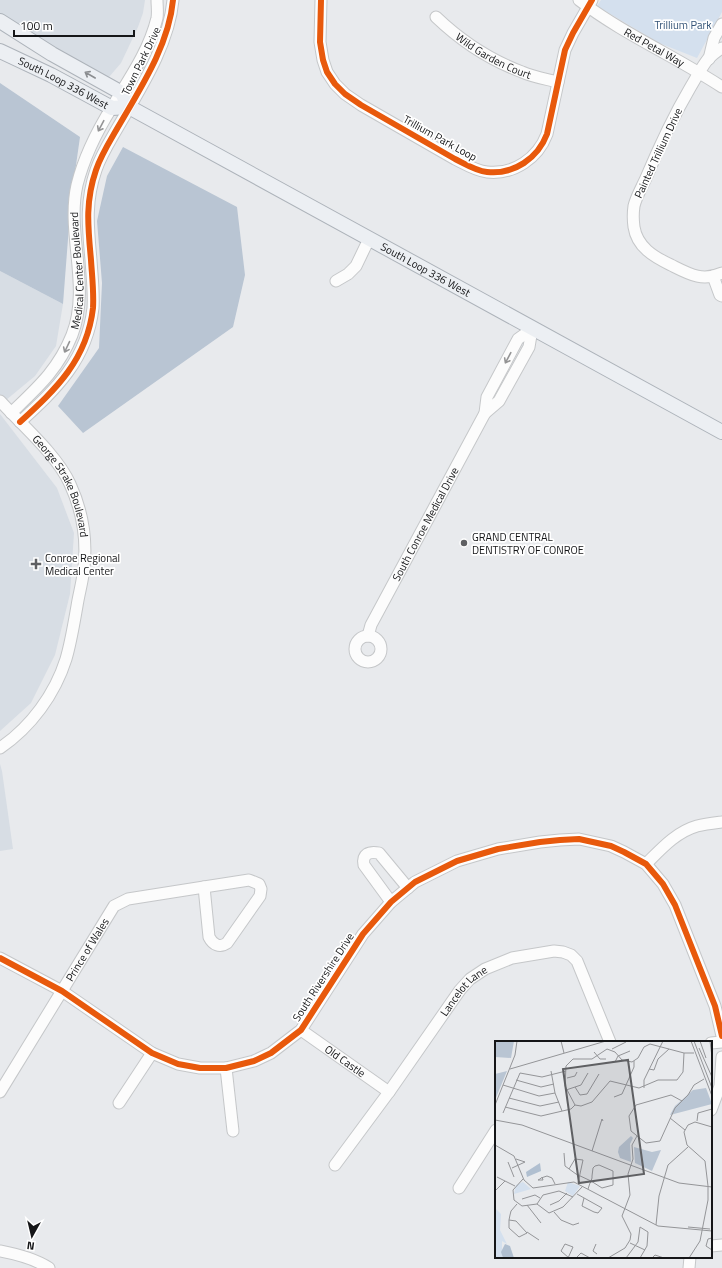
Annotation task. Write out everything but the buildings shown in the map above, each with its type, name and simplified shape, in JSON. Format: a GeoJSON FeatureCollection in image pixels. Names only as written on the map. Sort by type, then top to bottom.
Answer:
{"type":"FeatureCollection","features":[{"type":"Feature","properties":{"kind":"main road","name":"South Loop 336 West"},"geometry":{"type":"LineString","coordinates":[[0,22],[52,54],[122,93],[129,107]]}},
{"type":"Feature","properties":{"kind":"main road","name":"South Loop 336 West"},"geometry":{"type":"LineString","coordinates":[[0,51],[76,88],[112,108],[129,107],[722,432]]}},
{"type":"Feature","properties":{"kind":"street","name":"Town Park Drive"},"geometry":{"type":"LineString","coordinates":[[122,93],[140,61],[153,30],[157,16],[157,0]]}},
{"type":"Feature","properties":{"kind":"street","name":"Town Park Drive"},"geometry":{"type":"LineString","coordinates":[[129,107],[163,42],[171,18],[173,0]]}},
{"type":"Feature","properties":{"kind":"street","name":"Trillium Park Loop"},"geometry":{"type":"LineString","coordinates":[[321,0],[320,42],[322,60],[327,72],[335,84],[345,94],[361,105],[471,167],[486,172],[510,170],[522,164],[538,152],[544,143],[565,50],[573,32],[590,4]]}},
{"type":"Feature","properties":{"kind":"street"},"geometry":{"type":"LineString","coordinates":[[579,0],[590,4]]}},
{"type":"Feature","properties":{"kind":"street","name":"Red Petal Way"},"geometry":{"type":"LineString","coordinates":[[590,4],[651,45],[700,72],[722,87]]}},
{"type":"Feature","properties":{"kind":"street","name":"Wild Garden Court"},"geometry":{"type":"LineString","coordinates":[[436,17],[448,29],[479,51],[502,64],[523,73],[558,82]]}},
{"type":"Feature","properties":{"kind":"street","name":"Painted Trillium Drive"},"geometry":{"type":"LineString","coordinates":[[709,59],[714,38],[722,24]]}},
{"type":"Feature","properties":{"kind":"street","name":"Painted Trillium Drive"},"geometry":{"type":"LineString","coordinates":[[722,48],[709,59],[678,108],[634,205],[633,218],[634,229],[640,242],[647,251],[662,261],[694,276],[703,278],[718,275],[722,296]]}},
{"type":"Feature","properties":{"kind":"street","name":"Medical Center Boulevard"},"geometry":{"type":"LineString","coordinates":[[11,413],[51,373],[63,355],[73,333],[79,307],[80,292],[74,218],[77,186],[81,170],[93,143],[122,93]]}},
{"type":"Feature","properties":{"kind":"street","name":"Medical Center Boulevard"},"geometry":{"type":"LineString","coordinates":[[20,422],[63,380],[79,354],[86,338],[93,308],[88,218],[89,195],[96,168],[129,107]]}},
{"type":"Feature","properties":{"kind":"street"},"geometry":{"type":"LineString","coordinates":[[74,218],[88,218]]}},
{"type":"Feature","properties":{"kind":"street"},"geometry":{"type":"LineString","coordinates":[[336,281],[348,274],[356,266],[369,239]]}},
{"type":"Feature","properties":{"kind":"street","name":"South Conroe Medical Drive"},"geometry":{"type":"LineString","coordinates":[[368,636],[371,625],[485,413],[487,397],[518,339],[532,329]]}},
{"type":"Feature","properties":{"kind":"street"},"geometry":{"type":"LineString","coordinates":[[0,401],[20,422]]}},
{"type":"Feature","properties":{"kind":"street","name":"George Strake Boulevard"},"geometry":{"type":"LineString","coordinates":[[0,748],[22,730],[36,715],[58,678],[66,659],[69,646],[85,549],[84,528],[79,509],[65,474],[44,447],[20,422]]}},
{"type":"Feature","properties":{"kind":"street"},"geometry":{"type":"LineString","coordinates":[[722,822],[697,826],[682,833],[670,840],[646,864],[663,884],[675,905],[715,1006],[722,1036]]}},
{"type":"Feature","properties":{"kind":"street","name":"South Rivershire Drive"},"geometry":{"type":"LineString","coordinates":[[0,958],[62,992],[152,1053],[178,1064],[200,1068],[226,1068],[254,1061],[271,1053],[301,1030],[363,934],[392,902],[415,882],[458,861],[498,850],[560,840],[579,839],[611,846],[646,864]]}},
{"type":"Feature","properties":{"kind":"street"},"geometry":{"type":"LineString","coordinates":[[392,902],[364,865],[363,860],[366,854],[370,852],[379,853],[408,888]]}},
{"type":"Feature","properties":{"kind":"street","name":"Prince of Wales"},"geometry":{"type":"LineString","coordinates":[[0,1092],[114,906],[128,899],[204,887],[249,880],[258,884],[261,889],[260,896],[227,943],[223,946],[219,946],[211,941],[204,887]]}},
{"type":"Feature","properties":{"kind":"street","name":"Lancelot Lane"},"geometry":{"type":"LineString","coordinates":[[335,1165],[389,1092],[455,996],[470,979],[485,969],[512,958],[554,952],[563,952],[571,955],[578,961],[610,1041]]}},
{"type":"Feature","properties":{"kind":"street","name":"Old Castle"},"geometry":{"type":"LineString","coordinates":[[301,1030],[389,1092]]}},
{"type":"Feature","properties":{"kind":"street"},"geometry":{"type":"LineString","coordinates":[[712,1043],[722,1042]]}},
{"type":"Feature","properties":{"kind":"street"},"geometry":{"type":"LineString","coordinates":[[119,1103],[152,1053]]}},
{"type":"Feature","properties":{"kind":"street"},"geometry":{"type":"LineString","coordinates":[[712,1107],[720,1086],[722,1056]]}},
{"type":"Feature","properties":{"kind":"street"},"geometry":{"type":"LineString","coordinates":[[226,1068],[233,1131]]}},
{"type":"Feature","properties":{"kind":"street"},"geometry":{"type":"LineString","coordinates":[[459,1188],[495,1132]]}},
{"type":"Feature","properties":{"kind":"street"},"geometry":{"type":"LineString","coordinates":[[712,1246],[722,1244]]}},
{"type":"Feature","properties":{"kind":"street"},"geometry":{"type":"LineString","coordinates":[[0,1251],[23,1257],[49,1268]]}},
{"type":"Feature","properties":{"kind":"street"},"geometry":{"type":"LineString","coordinates":[[689,1268],[690,1258]]}},
{"type":"Feature","properties":{"kind":"shaded area"},"geometry":{"type":"Polygon","coordinates":[[[0,0],[145,0],[143,13],[138,27],[121,63],[109,77],[0,17],[0,0]]]}},
{"type":"Feature","properties":{"kind":"shaded area"},"geometry":{"type":"Polygon","coordinates":[[[0,83],[80,137],[71,200],[63,304],[0,271],[0,83]]]}},
{"type":"Feature","properties":{"kind":"shaded area"},"geometry":{"type":"Polygon","coordinates":[[[123,147],[237,207],[245,275],[233,327],[83,433],[58,406],[99,348],[102,283],[97,221],[107,176],[123,147]]]}},
{"type":"Feature","properties":{"kind":"shaded area"},"geometry":{"type":"Polygon","coordinates":[[[0,271],[63,304],[56,346],[35,376],[0,405],[0,271]]]}},
{"type":"Feature","properties":{"kind":"shaded area","name":"Conroe Regional Medical Center"},"geometry":{"type":"Polygon","coordinates":[[[0,414],[57,488],[74,533],[70,594],[55,655],[31,703],[0,731],[0,414]]]}},
{"type":"Feature","properties":{"kind":"shaded area"},"geometry":{"type":"Polygon","coordinates":[[[0,764],[13,849],[0,851],[0,764]]]}},
{"type":"Feature","properties":{"kind":"green space","name":"Trillium Park"},"geometry":{"type":"Polygon","coordinates":[[[601,0],[722,0],[722,12],[697,58],[659,43],[597,6],[601,0]]]}},
{"type":"Feature","properties":{"kind":"cycle path"},"geometry":{"type":"LineString","coordinates":[[20,422],[46,398],[68,372],[84,343],[90,326],[93,308],[88,215],[90,193],[98,164],[103,153],[144,82],[160,50],[166,33],[173,0]]}},
{"type":"Feature","properties":{"kind":"cycle path"},"geometry":{"type":"LineString","coordinates":[[321,0],[320,42],[327,72],[335,84],[345,94],[361,105],[455,159],[475,169],[487,172],[506,171],[515,168],[531,157],[543,143],[547,134],[565,50],[592,0]]}},
{"type":"Feature","properties":{"kind":"cycle path"},"geometry":{"type":"LineString","coordinates":[[0,958],[62,991],[152,1053],[178,1064],[200,1068],[226,1068],[254,1061],[271,1053],[301,1030],[363,934],[391,902],[415,882],[457,861],[498,849],[540,842],[579,839],[611,846],[624,852],[646,864],[663,884],[675,905],[715,1006],[722,1036]]}},
{"type":"Feature","properties":{"kind":"place","name":"GRAND CENTRAL DENTISTRY OF CONROE"},"geometry":{"type":"Point","coordinates":[464,543]}},
{"type":"Feature","properties":{"kind":"place","name":"Conroe Regional Medical Center"},"geometry":{"type":"Point","coordinates":[36,564]}}]}
